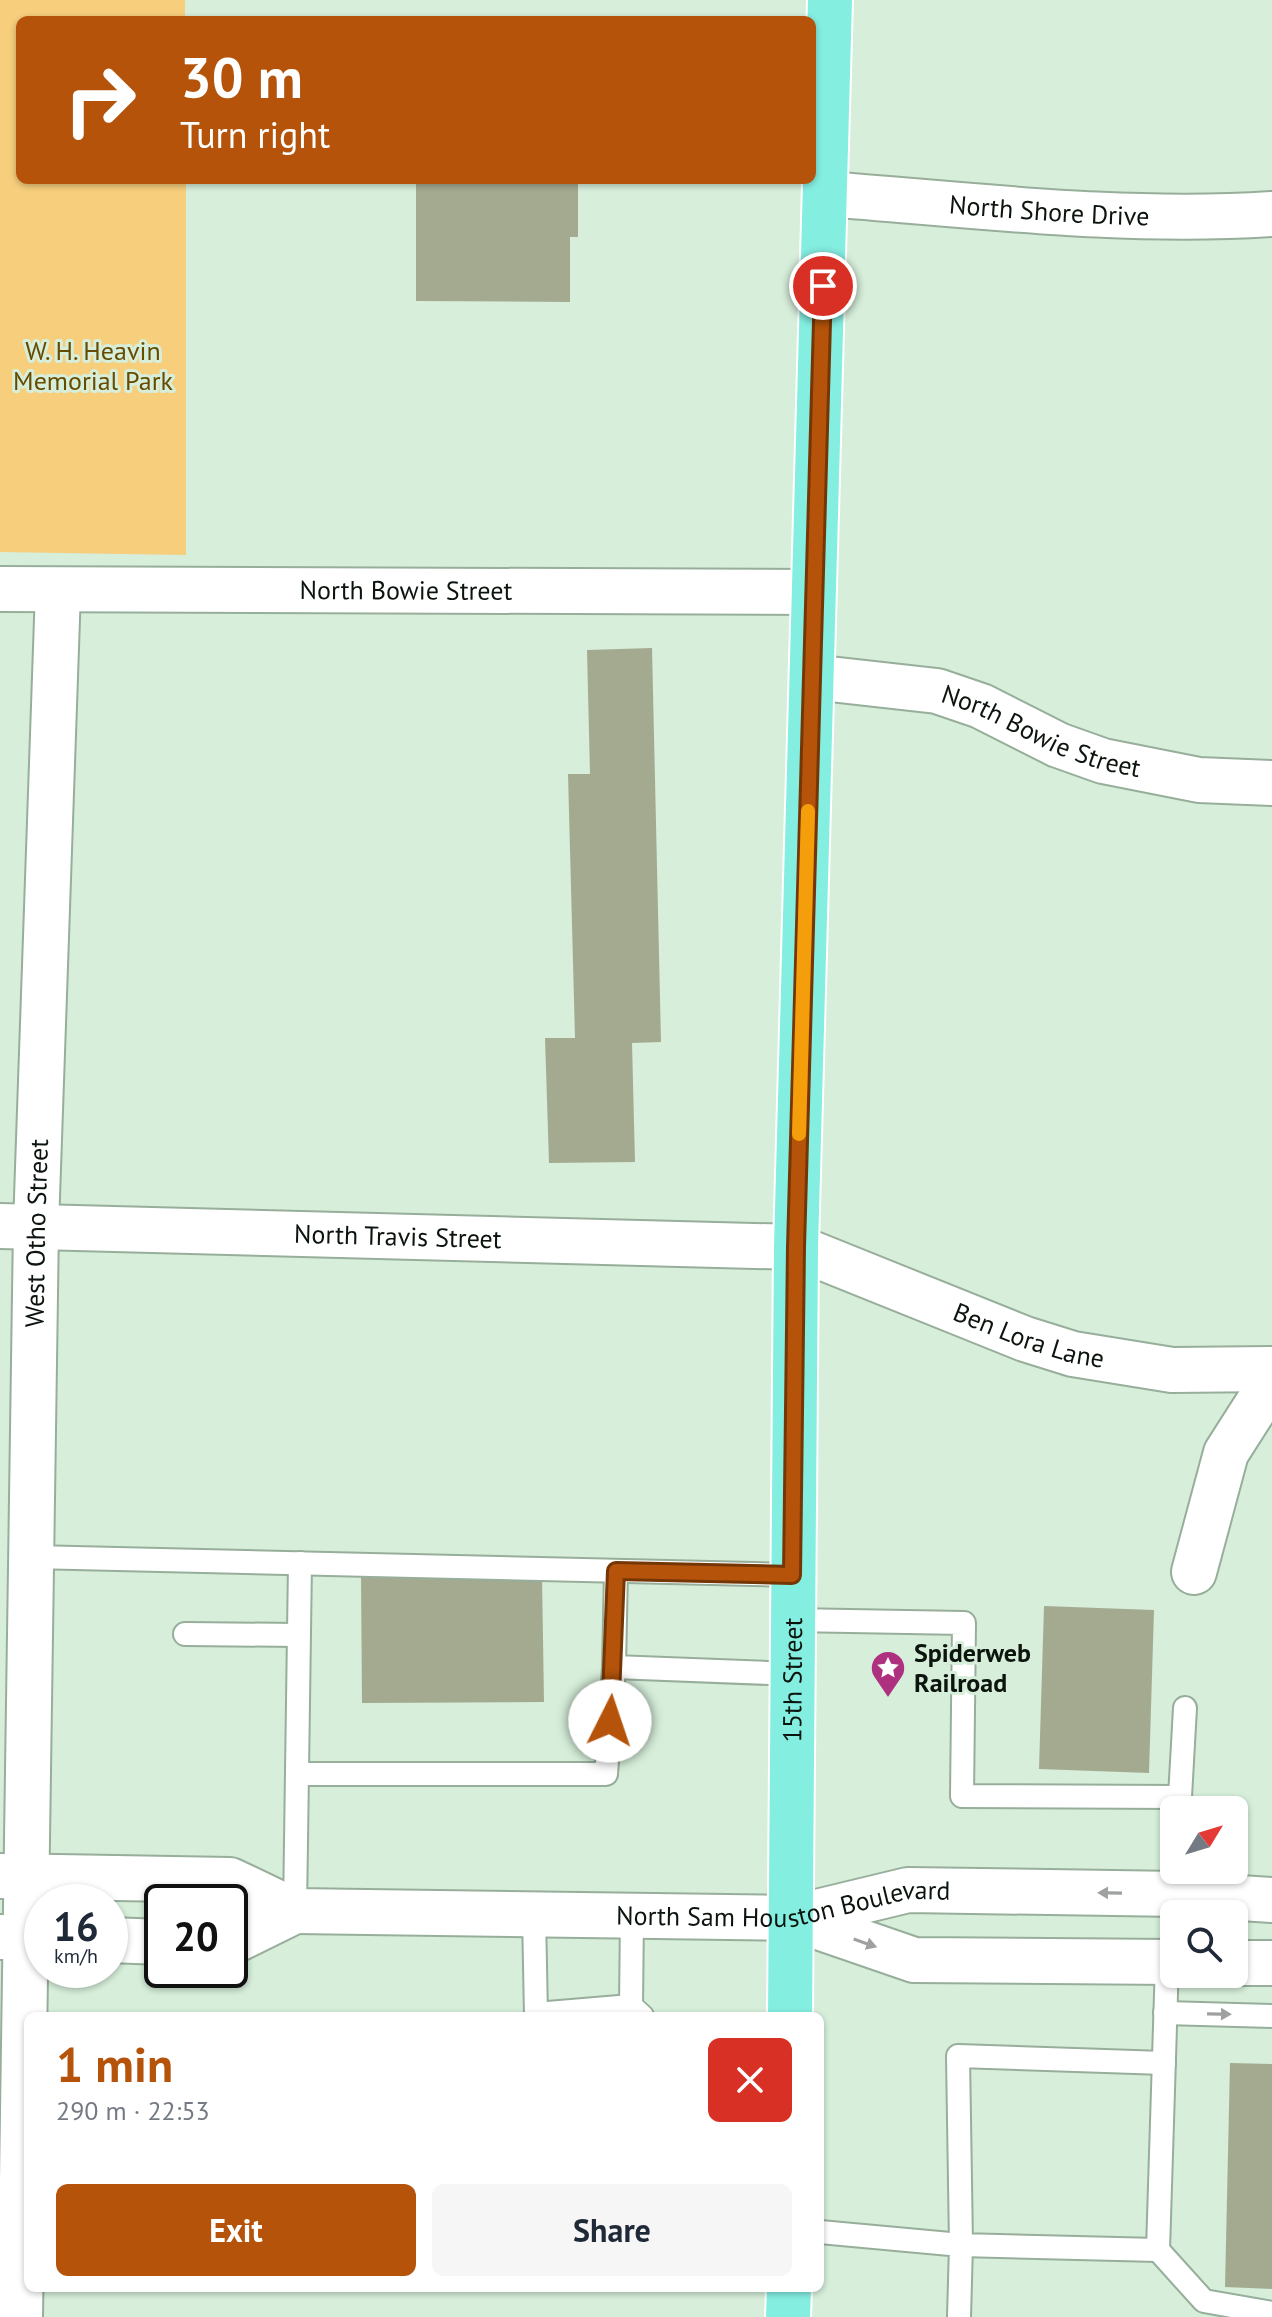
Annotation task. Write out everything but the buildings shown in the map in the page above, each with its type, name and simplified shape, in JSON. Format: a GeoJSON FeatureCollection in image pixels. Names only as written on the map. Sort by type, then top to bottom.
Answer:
{"type":"FeatureCollection","features":[{"type":"Feature","properties":{"kind":"main road","name":"15th Street"},"geometry":{"type":"LineString","coordinates":[[790,2012],[796,1247],[830,0]]}},
{"type":"Feature","properties":{"kind":"main road"},"geometry":{"type":"LineString","coordinates":[[788,2317],[789,2292]]}},
{"type":"Feature","properties":{"kind":"street","name":"North Shore Drive"},"geometry":{"type":"LineString","coordinates":[[826,194],[1130,216],[1272,214]]}},
{"type":"Feature","properties":{"kind":"street","name":"North Bowie Street"},"geometry":{"type":"LineString","coordinates":[[0,589],[813,592]]}},
{"type":"Feature","properties":{"kind":"street","name":"West Otho Street"},"geometry":{"type":"LineString","coordinates":[[20,2317],[23,1938],[14,1876],[32,1557],[18,1226],[58,590]]}},
{"type":"Feature","properties":{"kind":"street","name":"North Bowie Street"},"geometry":{"type":"LineString","coordinates":[[812,677],[937,691],[981,706],[1058,745],[1103,761],[1199,780],[1272,783]]}},
{"type":"Feature","properties":{"kind":"street","name":"North Travis Street"},"geometry":{"type":"LineString","coordinates":[[18,1226],[796,1247]]}},
{"type":"Feature","properties":{"kind":"street","name":"Ben Lora Lane"},"geometry":{"type":"LineString","coordinates":[[796,1247],[1025,1339],[1073,1354],[1172,1370],[1272,1369]]}},
{"type":"Feature","properties":{"kind":"street"},"geometry":{"type":"LineString","coordinates":[[1194,1572],[1226,1453],[1272,1381]]}},
{"type":"Feature","properties":{"kind":"street","name":"North Sam Houston Boulevard"},"geometry":{"type":"LineString","coordinates":[[14,1876],[230,1880],[295,1911],[792,1918],[908,1890],[1160,1883]]}},
{"type":"Feature","properties":{"kind":"street","name":"North Sam Houston Boulevard"},"geometry":{"type":"LineString","coordinates":[[1189,1884],[1272,1900]]}},
{"type":"Feature","properties":{"kind":"street","name":"North Sam Houston Boulevard"},"geometry":{"type":"LineString","coordinates":[[248,1934],[295,1911]]}},
{"type":"Feature","properties":{"kind":"street"},"geometry":{"type":"LineString","coordinates":[[792,1918],[914,1960],[1160,1962]]}},
{"type":"Feature","properties":{"kind":"street"},"geometry":{"type":"LineString","coordinates":[[1248,1963],[1272,1963]]}},
{"type":"Feature","properties":{"kind":"lane"},"geometry":{"type":"LineString","coordinates":[[32,1557],[792,1575]]}},
{"type":"Feature","properties":{"kind":"lane"},"geometry":{"type":"LineString","coordinates":[[295,1911],[300,1563]]}},
{"type":"Feature","properties":{"kind":"lane"},"geometry":{"type":"LineString","coordinates":[[298,1774],[606,1774],[614,1667],[616,1571]]}},
{"type":"Feature","properties":{"kind":"lane"},"geometry":{"type":"LineString","coordinates":[[792,1620],[964,1623],[962,1796],[1160,1803]]}},
{"type":"Feature","properties":{"kind":"lane"},"geometry":{"type":"LineString","coordinates":[[185,1634],[298,1635]]}},
{"type":"Feature","properties":{"kind":"lane"},"geometry":{"type":"LineString","coordinates":[[614,1667],[793,1674]]}},
{"type":"Feature","properties":{"kind":"lane"},"geometry":{"type":"LineString","coordinates":[[1180,1796],[1185,1708]]}},
{"type":"Feature","properties":{"kind":"lane"},"geometry":{"type":"LineString","coordinates":[[534,1914],[536,2012]]}},
{"type":"Feature","properties":{"kind":"lane"},"geometry":{"type":"LineString","coordinates":[[632,1915],[636,2011]]}},
{"type":"Feature","properties":{"kind":"lane"},"geometry":{"type":"LineString","coordinates":[[1167,1988],[1158,2250],[1204,2301],[1272,2313]]}},
{"type":"Feature","properties":{"kind":"lane"},"geometry":{"type":"LineString","coordinates":[[1165,2013],[1272,2016]]}},
{"type":"Feature","properties":{"kind":"lane"},"geometry":{"type":"LineString","coordinates":[[959,2317],[958,2056],[1164,2063]]}},
{"type":"Feature","properties":{"kind":"lane"},"geometry":{"type":"LineString","coordinates":[[824,2232],[961,2245],[1158,2250]]}},
{"type":"Feature","properties":{"kind":"green space","name":"W. H. Heavin Memorial Park"},"geometry":{"type":"Polygon","coordinates":[[[0,0],[185,0],[185,16],[16,16],[16,184],[186,184],[186,555],[0,552],[0,0]]]}},
{"type":"Feature","properties":{"kind":"slow traffic"},"geometry":{"type":"LineString","coordinates":[[799,1134],[808,811]]}},
{"type":"Feature","properties":{"kind":"place","name":"Spiderweb Railroad"},"geometry":{"type":"Point","coordinates":[888,1699]}},
{"type":"Feature","properties":{"kind":"route"},"geometry":{"type":"LineString","coordinates":[[610,1721],[616,1571],[792,1575],[796,1247],[823,286]]}}]}
